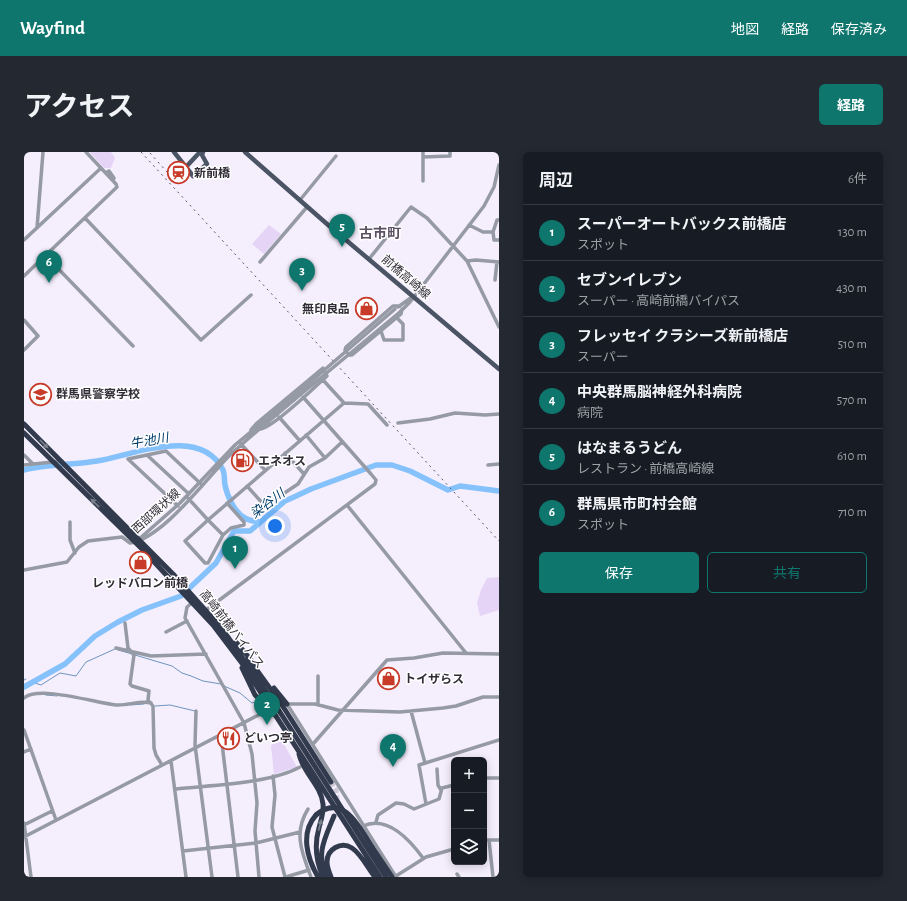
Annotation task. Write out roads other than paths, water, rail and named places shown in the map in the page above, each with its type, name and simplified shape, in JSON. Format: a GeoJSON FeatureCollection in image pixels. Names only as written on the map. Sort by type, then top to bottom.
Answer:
{"type":"FeatureCollection","features":[{"type":"Feature","properties":{"kind":"highway","name":"高崎前橋バイパス"},"geometry":{"type":"LineString","coordinates":[[24,424],[139,541],[189,595],[206,610],[246,657],[282,705]]}},
{"type":"Feature","properties":{"kind":"highway","name":"高崎前橋バイパス"},"geometry":{"type":"LineString","coordinates":[[24,433],[60,469],[139,541]]}},
{"type":"Feature","properties":{"kind":"highway","name":"高崎前橋バイパス"},"geometry":{"type":"LineString","coordinates":[[189,595],[192,602],[240,662],[380,877]]}},
{"type":"Feature","properties":{"kind":"highway"},"geometry":{"type":"LineString","coordinates":[[223,630],[233,638],[282,705],[331,782]]}},
{"type":"Feature","properties":{"kind":"highway"},"geometry":{"type":"LineString","coordinates":[[282,705],[386,877]]}},
{"type":"Feature","properties":{"kind":"highway"},"geometry":{"type":"LineString","coordinates":[[298,750],[303,766],[322,799],[323,812],[317,834],[316,850],[317,862],[322,877]]}},
{"type":"Feature","properties":{"kind":"highway"},"geometry":{"type":"LineString","coordinates":[[318,877],[309,858],[306,842],[309,826],[316,815],[330,808],[345,811],[354,820],[395,877]]}},
{"type":"Feature","properties":{"kind":"highway"},"geometry":{"type":"LineString","coordinates":[[328,877],[323,867],[321,850],[334,816]]}},
{"type":"Feature","properties":{"kind":"highway"},"geometry":{"type":"LineString","coordinates":[[331,877],[327,866],[328,857],[332,849],[343,845],[350,847],[357,852],[375,877]]}},
{"type":"Feature","properties":{"kind":"main road"},"geometry":{"type":"LineString","coordinates":[[174,152],[185,168],[192,176],[196,175],[207,164],[201,152],[185,168]]}},
{"type":"Feature","properties":{"kind":"main road","name":"前橋高崎線"},"geometry":{"type":"LineString","coordinates":[[245,152],[307,207],[499,369]]}},
{"type":"Feature","properties":{"kind":"street"},"geometry":{"type":"LineString","coordinates":[[37,228],[43,152]]}},
{"type":"Feature","properties":{"kind":"street"},"geometry":{"type":"LineString","coordinates":[[24,276],[117,188],[117,185],[113,180],[86,152]]}},
{"type":"Feature","properties":{"kind":"street"},"geometry":{"type":"LineString","coordinates":[[423,181],[423,154],[450,156],[450,152]]}},
{"type":"Feature","properties":{"kind":"street"},"geometry":{"type":"LineString","coordinates":[[300,200],[336,156]]}},
{"type":"Feature","properties":{"kind":"street"},"geometry":{"type":"LineString","coordinates":[[240,443],[251,432],[401,311],[414,297],[489,197],[496,181],[499,165]]}},
{"type":"Feature","properties":{"kind":"street"},"geometry":{"type":"LineString","coordinates":[[24,240],[101,168]]}},
{"type":"Feature","properties":{"kind":"street"},"geometry":{"type":"LineString","coordinates":[[260,262],[307,207]]}},
{"type":"Feature","properties":{"kind":"street"},"geometry":{"type":"LineString","coordinates":[[369,259],[411,207],[427,218],[468,261],[499,327]]}},
{"type":"Feature","properties":{"kind":"street"},"geometry":{"type":"LineString","coordinates":[[85,218],[201,340],[251,294]]}},
{"type":"Feature","properties":{"kind":"street"},"geometry":{"type":"LineString","coordinates":[[499,220],[497,220],[493,232],[494,240],[499,240]]}},
{"type":"Feature","properties":{"kind":"street"},"geometry":{"type":"LineString","coordinates":[[469,225],[483,232],[493,232]]}},
{"type":"Feature","properties":{"kind":"street"},"geometry":{"type":"LineString","coordinates":[[45,256],[134,346]]}},
{"type":"Feature","properties":{"kind":"street"},"geometry":{"type":"LineString","coordinates":[[468,261],[476,260],[498,262],[495,280]]}},
{"type":"Feature","properties":{"kind":"street"},"geometry":{"type":"LineString","coordinates":[[240,443],[260,429],[397,307],[409,298],[414,297]]}},
{"type":"Feature","properties":{"kind":"street"},"geometry":{"type":"LineString","coordinates":[[397,307],[393,306],[346,347],[345,350],[349,355],[352,355],[397,318],[402,313],[401,311]]}},
{"type":"Feature","properties":{"kind":"street"},"geometry":{"type":"LineString","coordinates":[[381,331],[384,340],[403,340],[403,324],[397,318]]}},
{"type":"Feature","properties":{"kind":"street"},"geometry":{"type":"LineString","coordinates":[[24,320],[38,336],[24,350]]}},
{"type":"Feature","properties":{"kind":"street"},"geometry":{"type":"LineString","coordinates":[[251,432],[255,424],[322,368],[328,374],[323,380],[267,427],[260,429]]}},
{"type":"Feature","properties":{"kind":"street"},"geometry":{"type":"LineString","coordinates":[[323,380],[344,403]]}},
{"type":"Feature","properties":{"kind":"street"},"geometry":{"type":"LineString","coordinates":[[206,610],[375,484],[376,480],[303,397]]}},
{"type":"Feature","properties":{"kind":"street"},"geometry":{"type":"LineString","coordinates":[[228,503],[245,524],[232,528],[223,535],[212,558],[206,564],[185,541],[265,470],[344,403],[368,404],[387,425]]}},
{"type":"Feature","properties":{"kind":"street"},"geometry":{"type":"LineString","coordinates":[[398,423],[424,420],[455,413],[485,415],[499,414]]}},
{"type":"Feature","properties":{"kind":"street"},"geometry":{"type":"LineString","coordinates":[[279,417],[300,441]]}},
{"type":"Feature","properties":{"kind":"street"},"geometry":{"type":"LineString","coordinates":[[306,436],[325,458]]}},
{"type":"Feature","properties":{"kind":"street"},"geometry":{"type":"LineString","coordinates":[[247,486],[265,506],[298,484],[309,467],[325,458],[342,442]]}},
{"type":"Feature","properties":{"kind":"street"},"geometry":{"type":"LineString","coordinates":[[240,443],[265,470]]}},
{"type":"Feature","properties":{"kind":"street","name":"西部環状線"},"geometry":{"type":"LineString","coordinates":[[139,541],[178,507],[201,484],[216,466],[240,443]]}},
{"type":"Feature","properties":{"kind":"street"},"geometry":{"type":"LineString","coordinates":[[178,507],[128,459],[166,451],[201,484]]}},
{"type":"Feature","properties":{"kind":"street"},"geometry":{"type":"LineString","coordinates":[[285,453],[304,474]]}},
{"type":"Feature","properties":{"kind":"street"},"geometry":{"type":"LineString","coordinates":[[24,455],[32,463]]}},
{"type":"Feature","properties":{"kind":"street"},"geometry":{"type":"LineString","coordinates":[[147,455],[223,535]]}},
{"type":"Feature","properties":{"kind":"street"},"geometry":{"type":"LineString","coordinates":[[24,465],[32,463],[62,462]]}},
{"type":"Feature","properties":{"kind":"street"},"geometry":{"type":"LineString","coordinates":[[488,465],[499,464]]}},
{"type":"Feature","properties":{"kind":"street"},"geometry":{"type":"LineString","coordinates":[[346,505],[466,653]]}},
{"type":"Feature","properties":{"kind":"street"},"geometry":{"type":"LineString","coordinates":[[70,522],[70,540],[75,553]]}},
{"type":"Feature","properties":{"kind":"street"},"geometry":{"type":"LineString","coordinates":[[24,570],[64,563],[83,544],[90,540],[122,537],[130,543],[139,541]]}},
{"type":"Feature","properties":{"kind":"street"},"geometry":{"type":"LineString","coordinates":[[192,602],[186,611],[185,616],[244,723],[252,754],[256,803],[256,842],[259,877]]}},
{"type":"Feature","properties":{"kind":"street"},"geometry":{"type":"LineString","coordinates":[[166,632],[187,621]]}},
{"type":"Feature","properties":{"kind":"street"},"geometry":{"type":"LineString","coordinates":[[125,623],[128,648],[134,655],[130,684],[149,691],[148,700],[153,706],[154,748],[156,756],[162,765]]}},
{"type":"Feature","properties":{"kind":"street"},"geometry":{"type":"LineString","coordinates":[[116,648],[151,656],[206,654]]}},
{"type":"Feature","properties":{"kind":"street"},"geometry":{"type":"LineString","coordinates":[[313,744],[387,660],[414,658],[431,654],[499,654]]}},
{"type":"Feature","properties":{"kind":"street"},"geometry":{"type":"LineString","coordinates":[[318,676],[318,705]]}},
{"type":"Feature","properties":{"kind":"street"},"geometry":{"type":"LineString","coordinates":[[24,698],[31,694],[48,694],[118,705],[151,703]]}},
{"type":"Feature","properties":{"kind":"street"},"geometry":{"type":"LineString","coordinates":[[25,836],[244,723],[269,706],[318,705],[334,709],[411,711],[456,706],[482,697],[499,696]]}},
{"type":"Feature","properties":{"kind":"street"},"geometry":{"type":"LineString","coordinates":[[282,705],[313,744],[395,877],[423,858],[451,850]]}},
{"type":"Feature","properties":{"kind":"street"},"geometry":{"type":"LineString","coordinates":[[196,711],[196,748],[202,786],[212,877]]}},
{"type":"Feature","properties":{"kind":"street"},"geometry":{"type":"LineString","coordinates":[[411,711],[425,763]]}},
{"type":"Feature","properties":{"kind":"street"},"geometry":{"type":"LineString","coordinates":[[24,730],[56,820]]}},
{"type":"Feature","properties":{"kind":"street"},"geometry":{"type":"LineString","coordinates":[[221,735],[228,783],[238,877]]}},
{"type":"Feature","properties":{"kind":"street"},"geometry":{"type":"LineString","coordinates":[[426,804],[418,766],[499,740]]}},
{"type":"Feature","properties":{"kind":"street"},"geometry":{"type":"LineString","coordinates":[[24,752],[31,749]]}},
{"type":"Feature","properties":{"kind":"street"},"geometry":{"type":"LineString","coordinates":[[171,761],[176,789],[186,877]]}},
{"type":"Feature","properties":{"kind":"street"},"geometry":{"type":"LineString","coordinates":[[176,789],[254,780],[273,776],[300,767]]}},
{"type":"Feature","properties":{"kind":"street"},"geometry":{"type":"LineString","coordinates":[[376,822],[378,814],[394,804],[402,803],[414,809],[440,799],[436,769]]}},
{"type":"Feature","properties":{"kind":"street"},"geometry":{"type":"LineString","coordinates":[[273,776],[275,795],[272,824],[286,877],[308,870]]}},
{"type":"Feature","properties":{"kind":"street"},"geometry":{"type":"LineString","coordinates":[[487,778],[499,778]]}},
{"type":"Feature","properties":{"kind":"street"},"geometry":{"type":"LineString","coordinates":[[440,790],[451,786]]}},
{"type":"Feature","properties":{"kind":"street"},"geometry":{"type":"LineString","coordinates":[[308,809],[300,832],[300,848],[311,877]]}},
{"type":"Feature","properties":{"kind":"street"},"geometry":{"type":"LineString","coordinates":[[31,877],[24,824],[52,811]]}},
{"type":"Feature","properties":{"kind":"street"},"geometry":{"type":"LineString","coordinates":[[363,826],[376,822],[398,831],[423,858]]}},
{"type":"Feature","properties":{"kind":"street"},"geometry":{"type":"LineString","coordinates":[[183,852],[275,839],[300,832]]}},
{"type":"Feature","properties":{"kind":"street"},"geometry":{"type":"LineString","coordinates":[[493,877],[489,840],[499,840]]}},
{"type":"Feature","properties":{"kind":"waterway","name":"牛池川"},"geometry":{"type":"LineString","coordinates":[[24,470],[97,461],[165,446],[183,446],[199,449],[213,456],[223,470],[228,494],[232,504],[241,516],[260,522]]}},
{"type":"Feature","properties":{"kind":"waterway","name":"染谷川"},"geometry":{"type":"LineString","coordinates":[[24,687],[65,664],[95,636],[118,622],[142,610],[181,596],[216,563],[234,531],[250,531],[285,501],[311,489],[376,465],[392,465],[410,471],[448,490],[460,486],[499,491]]}},
{"type":"Feature","properties":{"kind":"waterway"},"geometry":{"type":"LineString","coordinates":[[32,682],[41,685],[60,673],[76,676],[86,662],[115,649]]}},
{"type":"Feature","properties":{"kind":"waterway"},"geometry":{"type":"LineString","coordinates":[[118,650],[132,654]]}},
{"type":"Feature","properties":{"kind":"waterway"},"geometry":{"type":"LineString","coordinates":[[135,655],[172,666],[182,673],[203,681],[221,684]]}},
{"type":"Feature","properties":{"kind":"waterway"},"geometry":{"type":"LineString","coordinates":[[224,686],[240,693],[252,703],[256,702]]}},
{"type":"Feature","properties":{"kind":"waterway"},"geometry":{"type":"LineString","coordinates":[[46,695],[57,696]]}},
{"type":"Feature","properties":{"kind":"waterway"},"geometry":{"type":"LineString","coordinates":[[131,705],[144,704]]}},
{"type":"Feature","properties":{"kind":"waterway"},"geometry":{"type":"LineString","coordinates":[[155,706],[170,705],[195,711]]}},
{"type":"Feature","properties":{"kind":"tunnel"},"geometry":{"type":"LineString","coordinates":[[331,782],[336,790],[337,801]]}},
{"type":"Feature","properties":{"kind":"railway"},"geometry":{"type":"LineString","coordinates":[[141,152],[499,541]]}},
{"type":"Feature","properties":{"kind":"railway"},"geometry":{"type":"LineString","coordinates":[[150,153],[176,182]]}},
{"type":"Feature","properties":{"kind":"place","name":"新前橋"},"geometry":{"type":"Point","coordinates":[179,173]}},
{"type":"Feature","properties":{"kind":"place","name":"はなまるうどん"},"geometry":{"type":"Point","coordinates":[342,247]}},
{"type":"Feature","properties":{"kind":"place","name":"群馬県市町村会館"},"geometry":{"type":"Point","coordinates":[49,283]}},
{"type":"Feature","properties":{"kind":"place","name":"フレッセイ クラシーズ新前橋店"},"geometry":{"type":"Point","coordinates":[302,291]}},
{"type":"Feature","properties":{"kind":"place","name":"無印良品"},"geometry":{"type":"Point","coordinates":[366,309]}},
{"type":"Feature","properties":{"kind":"place","name":"群馬県警察学校"},"geometry":{"type":"Point","coordinates":[40,394]}},
{"type":"Feature","properties":{"kind":"place","name":"エネオス"},"geometry":{"type":"Point","coordinates":[242,461]}},
{"type":"Feature","properties":{"kind":"place","name":"レッドバロン前橋"},"geometry":{"type":"Point","coordinates":[140,562]}},
{"type":"Feature","properties":{"kind":"place","name":"スーパーオートバックス前橋店"},"geometry":{"type":"Point","coordinates":[235,569]}},
{"type":"Feature","properties":{"kind":"place","name":"トイザらス"},"geometry":{"type":"Point","coordinates":[389,679]}},
{"type":"Feature","properties":{"kind":"place","name":"セブンイレブン"},"geometry":{"type":"Point","coordinates":[267,725]}},
{"type":"Feature","properties":{"kind":"place","name":"どいつ亭"},"geometry":{"type":"Point","coordinates":[229,738]}},
{"type":"Feature","properties":{"kind":"place","name":"中央群馬脳神経外科病院"},"geometry":{"type":"Point","coordinates":[393,767]}},
{"type":"Feature","properties":{"kind":"district","name":"古市町"},"geometry":{"type":"Point","coordinates":[380,233]}}]}
